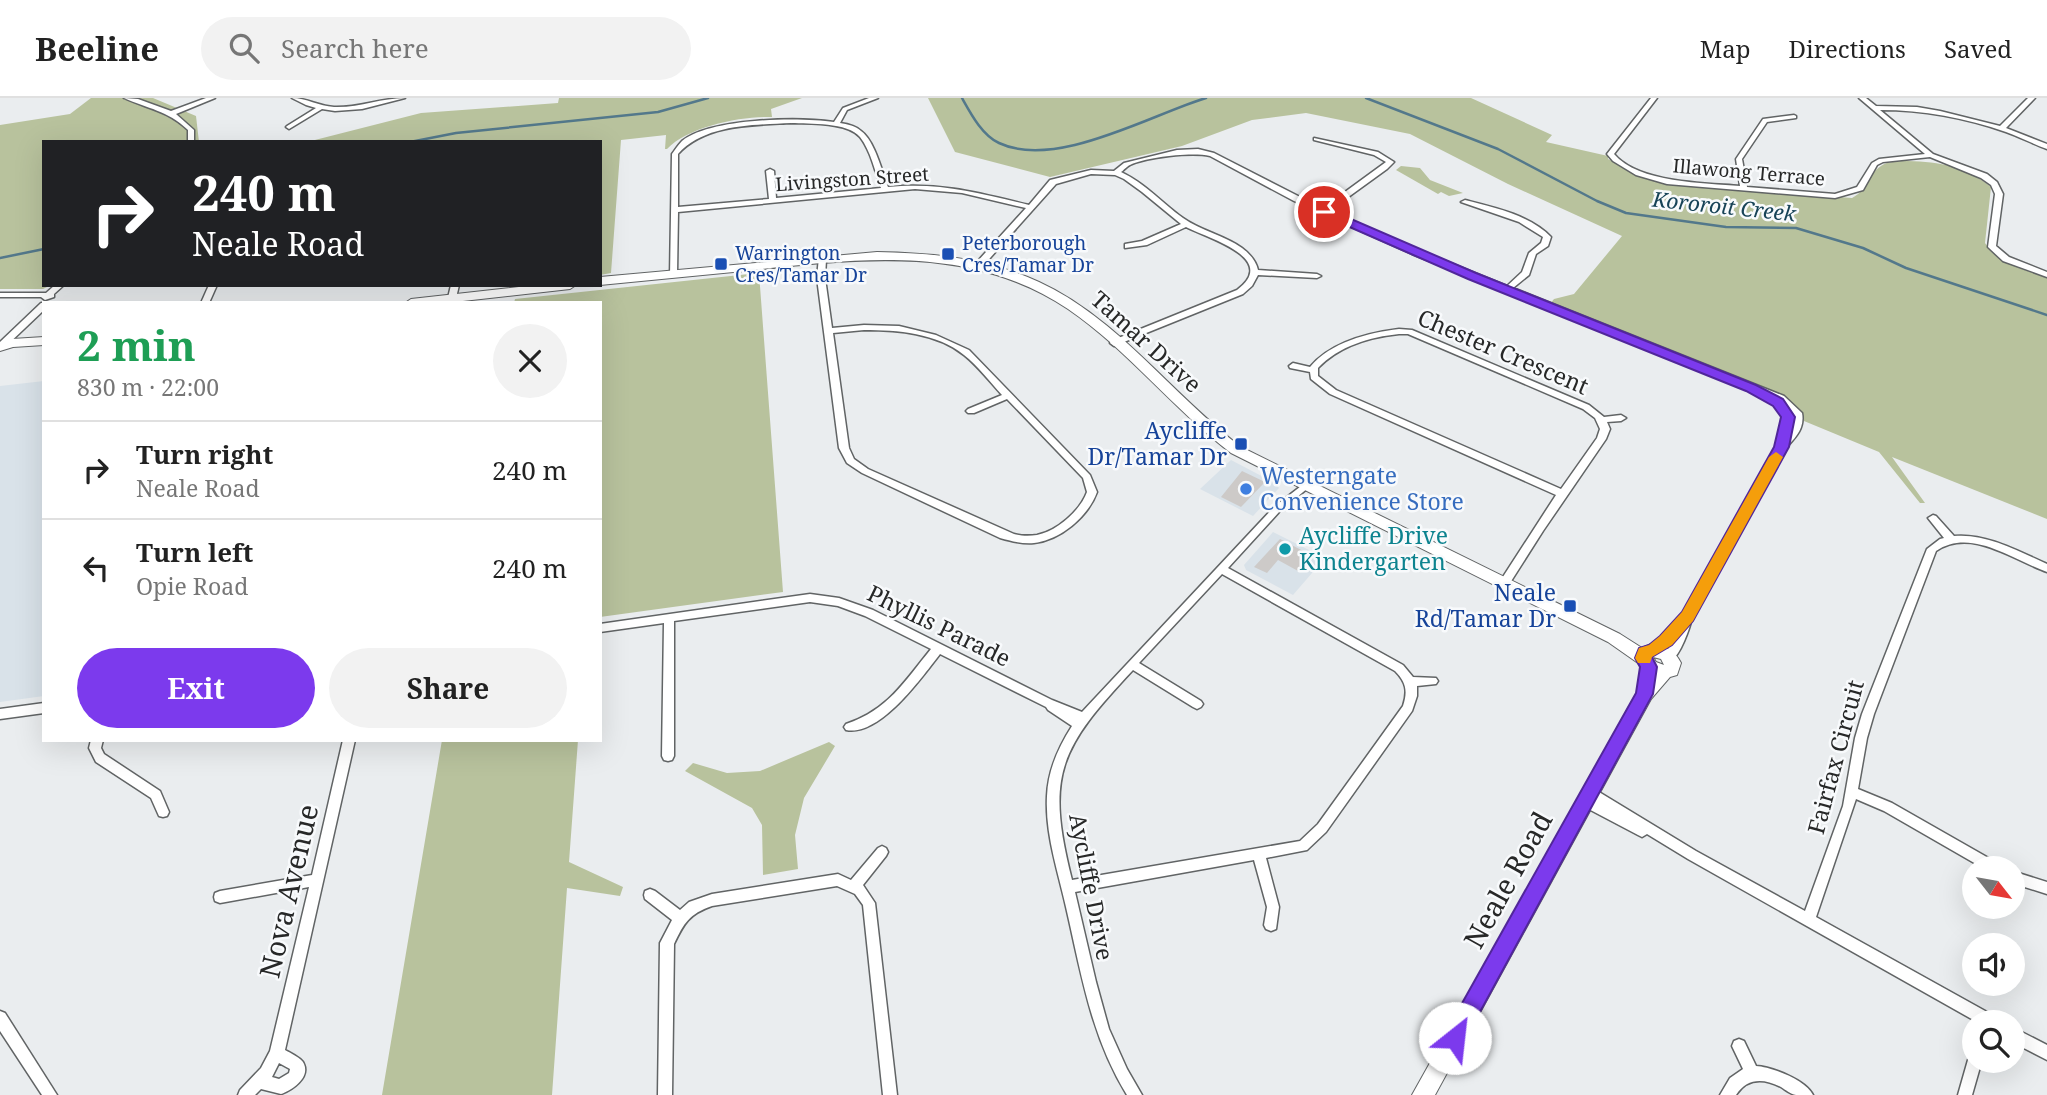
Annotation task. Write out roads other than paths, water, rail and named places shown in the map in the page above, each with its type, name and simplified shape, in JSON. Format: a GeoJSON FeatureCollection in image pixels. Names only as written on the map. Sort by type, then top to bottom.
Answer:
{"type":"FeatureCollection","features":[{"type":"Feature","properties":{"kind":"street"},"geometry":{"type":"LineString","coordinates":[[127,98],[170,114],[191,130],[191,140]]}},
{"type":"Feature","properties":{"kind":"street"},"geometry":{"type":"LineString","coordinates":[[170,114],[212,98]]}},
{"type":"Feature","properties":{"kind":"street"},"geometry":{"type":"LineString","coordinates":[[295,98],[320,108],[365,107],[402,98]]}},
{"type":"Feature","properties":{"kind":"street"},"geometry":{"type":"LineString","coordinates":[[836,124],[845,110],[875,98]]}},
{"type":"Feature","properties":{"kind":"street","name":"Illawong Terrace"},"geometry":{"type":"LineString","coordinates":[[1654,98],[1610,153],[1615,160],[1653,179],[1835,195],[1851,193],[1860,188],[1874,164],[1881,160],[1931,155],[1971,169],[1994,184],[1999,194],[1992,247],[2006,259],[2047,275]]}},
{"type":"Feature","properties":{"kind":"street"},"geometry":{"type":"LineString","coordinates":[[1862,98],[1931,155]]}},
{"type":"Feature","properties":{"kind":"street"},"geometry":{"type":"LineString","coordinates":[[1872,98],[1932,152],[1931,155]]}},
{"type":"Feature","properties":{"kind":"street"},"geometry":{"type":"LineString","coordinates":[[2000,128],[2006,126],[2032,98]]}},
{"type":"Feature","properties":{"kind":"street"},"geometry":{"type":"LineString","coordinates":[[289,127],[320,108]]}},
{"type":"Feature","properties":{"kind":"street"},"geometry":{"type":"LineString","coordinates":[[1874,108],[1948,115],[2000,128],[2047,147]]}},
{"type":"Feature","properties":{"kind":"street"},"geometry":{"type":"LineString","coordinates":[[1744,188],[1739,159],[1765,120],[1794,117]]}},
{"type":"Feature","properties":{"kind":"street"},"geometry":{"type":"LineString","coordinates":[[673,274],[675,154],[678,147],[687,140],[749,122],[836,124],[863,135],[885,189]]}},
{"type":"Feature","properties":{"kind":"street"},"geometry":{"type":"LineString","coordinates":[[1316,139],[1382,155],[1390,162],[1324,212]]}},
{"type":"Feature","properties":{"kind":"street"},"geometry":{"type":"LineString","coordinates":[[1116,173],[1126,164],[1204,150],[1324,212],[1507,290],[1526,273],[1533,253],[1545,244],[1547,237],[1539,230],[1491,209],[1465,202]]}},
{"type":"Feature","properties":{"kind":"street"},"geometry":{"type":"LineString","coordinates":[[770,170],[773,200]]}},
{"type":"Feature","properties":{"kind":"street"},"geometry":{"type":"LineString","coordinates":[[981,266],[1049,186],[1059,179],[1091,172],[1116,173],[1133,181],[1186,224],[1240,251],[1250,261],[1254,272],[1251,283],[1240,292],[1113,341]]}},
{"type":"Feature","properties":{"kind":"street","name":"Livingston Street"},"geometry":{"type":"LineString","coordinates":[[674,210],[885,189],[947,189],[1030,207]]}},
{"type":"Feature","properties":{"kind":"street"},"geometry":{"type":"LineString","coordinates":[[1128,246],[1144,243],[1186,224]]}},
{"type":"Feature","properties":{"kind":"street","name":"Tamar Drive"},"geometry":{"type":"LineString","coordinates":[[602,281],[894,254],[939,258],[981,266],[1021,279],[1074,307],[1221,439],[1253,460],[1655,659]]}},
{"type":"Feature","properties":{"kind":"street"},"geometry":{"type":"LineString","coordinates":[[818,259],[844,448],[850,461],[865,471],[1004,534],[1034,540],[1061,529],[1086,506],[1092,492],[1091,484],[966,352],[927,333],[888,327],[828,331]]}},
{"type":"Feature","properties":{"kind":"street"},"geometry":{"type":"LineString","coordinates":[[1254,272],[1317,276]]}},
{"type":"Feature","properties":{"kind":"street"},"geometry":{"type":"LineString","coordinates":[[511,292],[532,287]]}},
{"type":"Feature","properties":{"kind":"street"},"geometry":{"type":"LineString","coordinates":[[419,301],[453,292],[511,292],[553,287]]}},
{"type":"Feature","properties":{"kind":"street","name":"Neale Road"},"geometry":{"type":"LineString","coordinates":[[1423,1095],[1645,694],[1655,659],[1681,639],[1688,616],[1782,447],[1796,430],[1799,419],[1778,402],[1751,388],[1507,290]]}},
{"type":"Feature","properties":{"kind":"street"},"geometry":{"type":"LineString","coordinates":[[0,295],[49,298]]}},
{"type":"Feature","properties":{"kind":"street"},"geometry":{"type":"LineString","coordinates":[[4,348],[42,305]]}},
{"type":"Feature","properties":{"kind":"street","name":"Chester Crescent"},"geometry":{"type":"LineString","coordinates":[[1314,369],[1326,355],[1379,333],[1393,330],[1409,332],[1586,407],[1601,420],[1605,429],[1601,439],[1500,582]]}},
{"type":"Feature","properties":{"kind":"street"},"geometry":{"type":"LineString","coordinates":[[4,348],[42,342]]}},
{"type":"Feature","properties":{"kind":"street"},"geometry":{"type":"LineString","coordinates":[[1293,366],[1314,369],[1319,382],[1333,392],[1562,495]]}},
{"type":"Feature","properties":{"kind":"street"},"geometry":{"type":"LineString","coordinates":[[971,411],[1009,395]]}},
{"type":"Feature","properties":{"kind":"street","name":"Chester Crescent"},"geometry":{"type":"LineString","coordinates":[[1601,420],[1621,418]]}},
{"type":"Feature","properties":{"kind":"street","name":"Aycliffe Drive"},"geometry":{"type":"LineString","coordinates":[[1135,1095],[1105,1041],[1054,824],[1055,781],[1061,758],[1081,720],[1301,484]]}},
{"type":"Feature","properties":{"kind":"street"},"geometry":{"type":"LineString","coordinates":[[1933,518],[1951,539],[1985,542],[2047,568]]}},
{"type":"Feature","properties":{"kind":"street","name":"Fairfax Circuit"},"geometry":{"type":"LineString","coordinates":[[1808,920],[1845,820],[1868,713],[1928,558],[1936,544],[1951,539]]}},
{"type":"Feature","properties":{"kind":"street"},"geometry":{"type":"LineString","coordinates":[[1034,540],[1035,554]]}},
{"type":"Feature","properties":{"kind":"street"},"geometry":{"type":"LineString","coordinates":[[1068,887],[1303,846],[1317,835],[1408,708],[1412,699],[1411,682],[1399,668],[1382,656],[1222,569]]}},
{"type":"Feature","properties":{"kind":"street","name":"Phyllis Parade"},"geometry":{"type":"LineString","coordinates":[[602,628],[795,600],[823,599],[862,610],[1081,720]]}},
{"type":"Feature","properties":{"kind":"street"},"geometry":{"type":"LineString","coordinates":[[668,756],[669,617]]}},
{"type":"Feature","properties":{"kind":"street"},"geometry":{"type":"LineString","coordinates":[[850,727],[864,724],[882,713],[939,648]]}},
{"type":"Feature","properties":{"kind":"street"},"geometry":{"type":"LineString","coordinates":[[1132,664],[1196,704]]}},
{"type":"Feature","properties":{"kind":"street"},"geometry":{"type":"LineString","coordinates":[[1411,682],[1432,681]]}},
{"type":"Feature","properties":{"kind":"street"},"geometry":{"type":"LineString","coordinates":[[0,714],[42,708]]}},
{"type":"Feature","properties":{"kind":"street"},"geometry":{"type":"LineString","coordinates":[[96,742],[95,748],[100,758],[156,795],[163,812]]}},
{"type":"Feature","properties":{"kind":"street","name":"Nova Avenue"},"geometry":{"type":"LineString","coordinates":[[245,1095],[259,1082],[276,1053],[349,742]]}},
{"type":"Feature","properties":{"kind":"street"},"geometry":{"type":"LineString","coordinates":[[1853,792],[1888,807],[1974,856]]}},
{"type":"Feature","properties":{"kind":"street"},"geometry":{"type":"LineString","coordinates":[[1588,797],[1968,1010]]}},
{"type":"Feature","properties":{"kind":"street"},"geometry":{"type":"LineString","coordinates":[[854,886],[881,852]]}},
{"type":"Feature","properties":{"kind":"street"},"geometry":{"type":"LineString","coordinates":[[1259,855],[1273,907],[1271,925]]}},
{"type":"Feature","properties":{"kind":"street"},"geometry":{"type":"LineString","coordinates":[[220,897],[316,880]]}},
{"type":"Feature","properties":{"kind":"street"},"geometry":{"type":"LineString","coordinates":[[664,1095],[667,943],[669,933],[680,918],[694,906],[712,900],[838,880],[854,886],[865,896],[871,913],[890,1095]]}},
{"type":"Feature","properties":{"kind":"street"},"geometry":{"type":"LineString","coordinates":[[2025,881],[2047,888]]}},
{"type":"Feature","properties":{"kind":"street"},"geometry":{"type":"LineString","coordinates":[[650,894],[680,918]]}},
{"type":"Feature","properties":{"kind":"street"},"geometry":{"type":"LineString","coordinates":[[0,1018],[50,1095]]}},
{"type":"Feature","properties":{"kind":"street"},"geometry":{"type":"LineString","coordinates":[[2025,1041],[2047,1053]]}},
{"type":"Feature","properties":{"kind":"street"},"geometry":{"type":"LineString","coordinates":[[1739,1046],[1752,1073]]}},
{"type":"Feature","properties":{"kind":"street"},"geometry":{"type":"LineString","coordinates":[[259,1082],[281,1087],[295,1077],[298,1066],[276,1053]]}},
{"type":"Feature","properties":{"kind":"street"},"geometry":{"type":"LineString","coordinates":[[1727,1095],[1737,1081],[1752,1073],[1773,1075],[1806,1095]]}},
{"type":"Feature","properties":{"kind":"street"},"geometry":{"type":"LineString","coordinates":[[1965,1095],[1971,1073]]}},
{"type":"Feature","properties":{"kind":"waterway","name":"Kororoit Creek"},"geometry":{"type":"LineString","coordinates":[[420,140],[456,133],[658,112],[708,98]]}},
{"type":"Feature","properties":{"kind":"waterway","name":"Kororoit Creek"},"geometry":{"type":"LineString","coordinates":[[962,98],[987,135],[999,143],[1022,149],[1048,150],[1104,137],[1206,98]]}},
{"type":"Feature","properties":{"kind":"waterway","name":"Kororoit Creek"},"geometry":{"type":"LineString","coordinates":[[1366,98],[1498,149],[1597,201],[1626,213],[1726,227],[1796,228],[1863,248],[1906,268],[2047,315]]}},
{"type":"Feature","properties":{"kind":"waterway","name":"Kororoit Creek"},"geometry":{"type":"LineString","coordinates":[[0,258],[42,249]]}},
{"type":"Feature","properties":{"kind":"place","name":"Peterborough Cres/Tamar Dr"},"geometry":{"type":"Point","coordinates":[948,254]}},
{"type":"Feature","properties":{"kind":"place","name":"Warrington Cres/Tamar Dr"},"geometry":{"type":"Point","coordinates":[721,264]}},
{"type":"Feature","properties":{"kind":"place","name":"Aycliffe Dr/Tamar Dr"},"geometry":{"type":"Point","coordinates":[1241,444]}},
{"type":"Feature","properties":{"kind":"place","name":"Westerngate Convenience Store"},"geometry":{"type":"Point","coordinates":[1246,489]}},
{"type":"Feature","properties":{"kind":"place","name":"Aycliffe Drive Kindergarten"},"geometry":{"type":"Point","coordinates":[1285,549]}},
{"type":"Feature","properties":{"kind":"place","name":"Neale Rd/Tamar Dr"},"geometry":{"type":"Point","coordinates":[1570,606]}}]}
